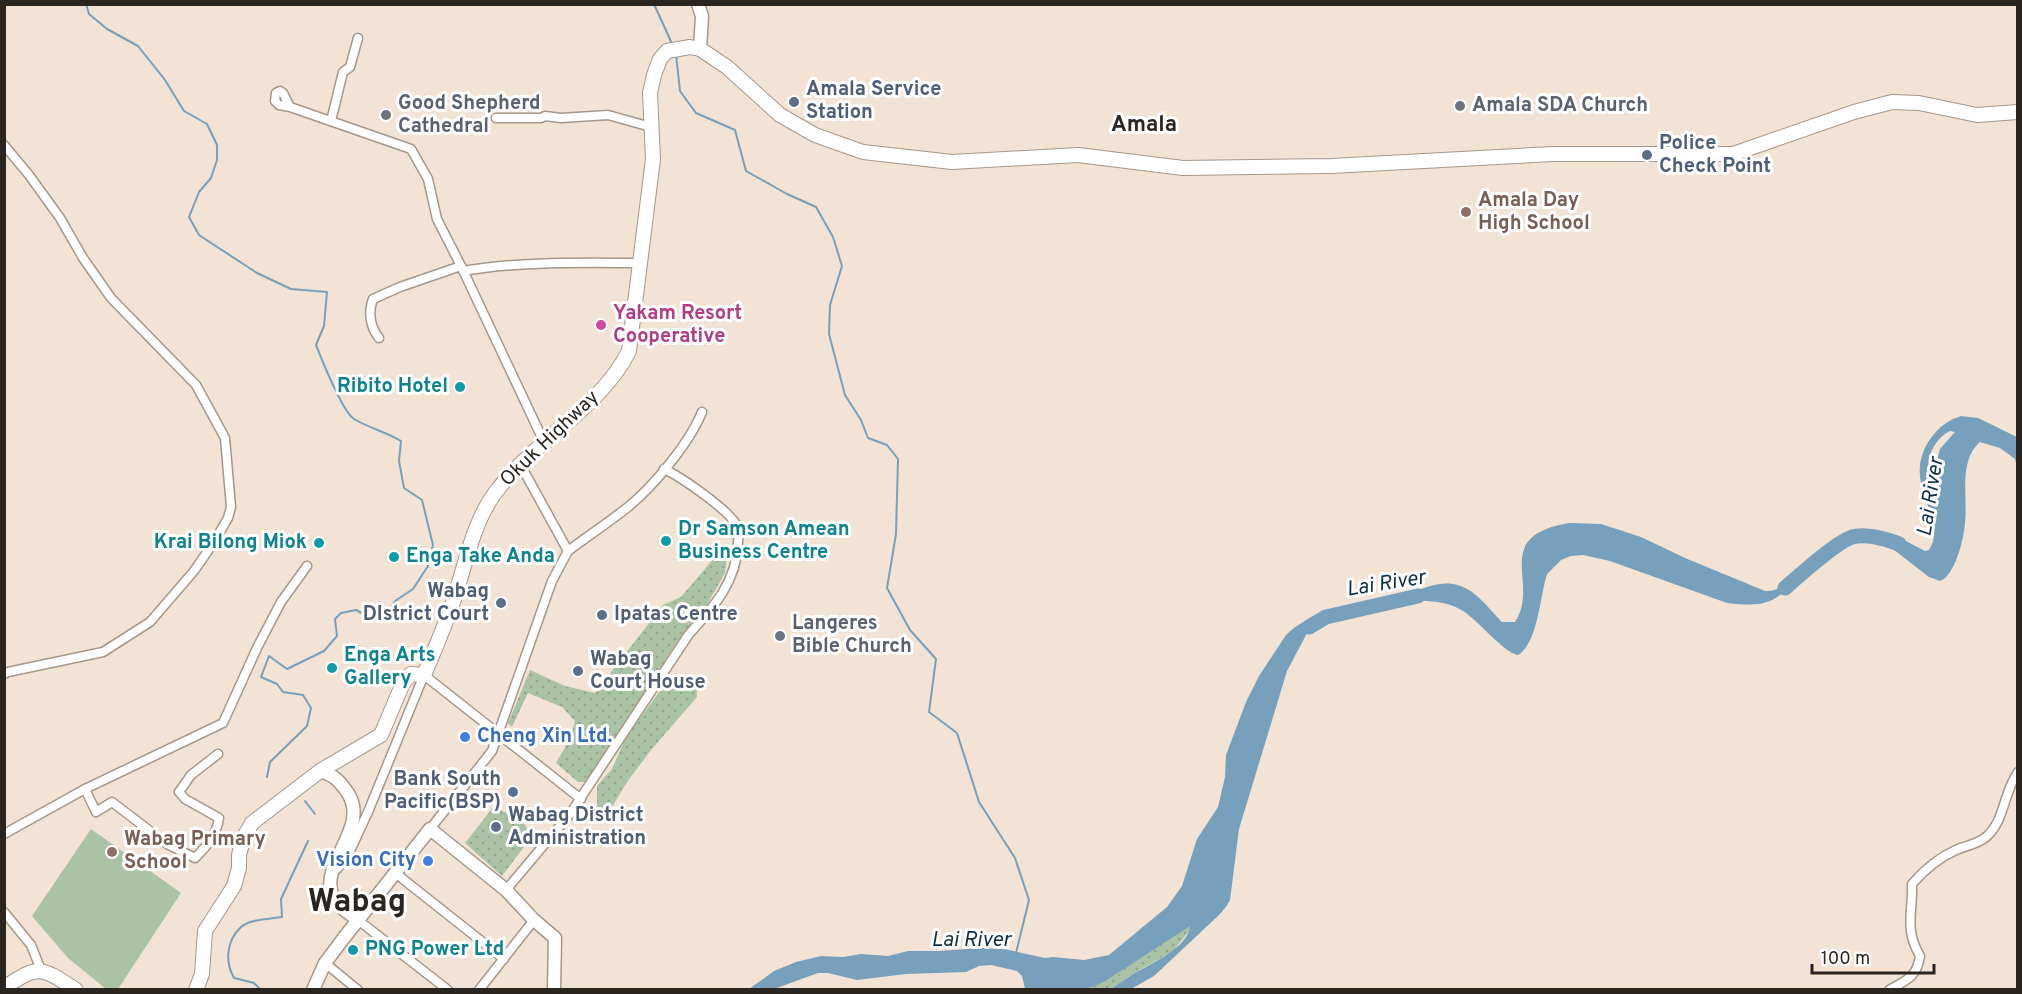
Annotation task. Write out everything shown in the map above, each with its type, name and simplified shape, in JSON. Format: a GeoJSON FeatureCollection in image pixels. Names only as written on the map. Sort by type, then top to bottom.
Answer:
{"type":"FeatureCollection","features":[{"type":"Feature","properties":{"kind":"main road","name":"Okuk Highway"},"geometry":{"type":"LineString","coordinates":[[424,675],[440,638],[470,547],[484,512],[495,493],[520,464],[588,402],[619,370],[629,351],[654,159],[650,93],[660,59],[667,51],[695,48]]}},
{"type":"Feature","properties":{"kind":"main road"},"geometry":{"type":"LineString","coordinates":[[695,48],[727,67],[780,115],[815,135],[863,152],[952,162],[1078,155],[1183,168],[1331,166],[1551,154],[1733,154],[1854,112],[1892,102],[1919,103],[1977,115],[2018,112]]}},
{"type":"Feature","properties":{"kind":"main road"},"geometry":{"type":"LineString","coordinates":[[196,990],[201,974],[205,930],[234,885],[244,837],[252,823],[320,771],[381,735],[403,683],[411,674],[424,675]]}},
{"type":"Feature","properties":{"kind":"main road"},"geometry":{"type":"LineString","coordinates":[[4,988],[25,973],[41,970],[76,990]]}},
{"type":"Feature","properties":{"kind":"street"},"geometry":{"type":"LineString","coordinates":[[695,48],[702,16],[698,4]]}},
{"type":"Feature","properties":{"kind":"street"},"geometry":{"type":"LineString","coordinates":[[331,121],[343,72],[351,67],[358,38]]}},
{"type":"Feature","properties":{"kind":"street"},"geometry":{"type":"LineString","coordinates":[[290,107],[411,149],[428,179],[437,219],[544,442]]}},
{"type":"Feature","properties":{"kind":"street"},"geometry":{"type":"LineString","coordinates":[[496,118],[608,115],[651,127]]}},
{"type":"Feature","properties":{"kind":"street"},"geometry":{"type":"LineString","coordinates":[[4,145],[60,218],[83,258],[111,298],[196,385],[225,438],[231,507],[228,518],[194,571],[150,622],[103,652],[4,674]]}},
{"type":"Feature","properties":{"kind":"street"},"geometry":{"type":"LineString","coordinates":[[379,338],[374,332],[369,309],[373,299],[400,287],[462,269],[550,264],[641,263]]}},
{"type":"Feature","properties":{"kind":"street"},"geometry":{"type":"LineString","coordinates":[[314,990],[325,963],[394,872],[492,751],[552,581],[568,551],[630,505],[696,428],[702,412]]}},
{"type":"Feature","properties":{"kind":"street"},"geometry":{"type":"LineString","coordinates":[[520,464],[568,551]]}},
{"type":"Feature","properties":{"kind":"street"},"geometry":{"type":"LineString","coordinates":[[506,890],[581,799],[689,634],[704,618],[731,580],[738,552],[738,528],[729,515],[676,475],[663,469]]}},
{"type":"Feature","properties":{"kind":"street"},"geometry":{"type":"LineString","coordinates":[[4,834],[85,789],[223,723],[256,648],[276,611],[307,566]]}},
{"type":"Feature","properties":{"kind":"street"},"geometry":{"type":"LineString","coordinates":[[330,878],[349,852],[368,812],[424,675],[581,799]]}},
{"type":"Feature","properties":{"kind":"street"},"geometry":{"type":"LineString","coordinates":[[85,789],[96,812],[112,802],[167,844],[195,858],[207,846],[218,828],[219,818],[185,799],[179,792],[191,775],[218,754]]}},
{"type":"Feature","properties":{"kind":"street"},"geometry":{"type":"LineString","coordinates":[[320,771],[335,776],[349,793],[354,809],[350,830],[330,878],[331,893],[338,906],[448,990]]}},
{"type":"Feature","properties":{"kind":"street"},"geometry":{"type":"LineString","coordinates":[[1889,990],[1906,980],[1918,969],[1920,956],[1912,942],[1910,926],[1913,905],[1912,884],[1926,868],[1955,850],[1984,839],[1999,822],[2004,798],[2018,772]]}},
{"type":"Feature","properties":{"kind":"street"},"geometry":{"type":"LineString","coordinates":[[430,829],[506,890],[534,920],[555,938],[554,990]]}},
{"type":"Feature","properties":{"kind":"street"},"geometry":{"type":"LineString","coordinates":[[394,872],[504,959]]}},
{"type":"Feature","properties":{"kind":"street"},"geometry":{"type":"LineString","coordinates":[[4,912],[31,945],[41,970]]}},
{"type":"Feature","properties":{"kind":"street"},"geometry":{"type":"LineString","coordinates":[[479,990],[534,920]]}},
{"type":"Feature","properties":{"kind":"street"},"geometry":{"type":"LineString","coordinates":[[325,963],[358,990]]}},
{"type":"Feature","properties":{"kind":"green space"},"geometry":{"type":"Polygon","coordinates":[[[726,544],[728,549],[725,573],[704,610],[677,642],[586,782],[578,782],[556,763],[571,737],[575,721],[562,707],[528,693],[512,727],[508,723],[530,670],[565,686],[595,693],[663,605],[681,597],[726,544]]]}},
{"type":"Feature","properties":{"kind":"green space"},"geometry":{"type":"Polygon","coordinates":[[[668,680],[696,683],[697,697],[651,750],[627,782],[607,815],[597,813],[597,786],[612,769],[626,737],[668,680]]]}},
{"type":"Feature","properties":{"kind":"green space"},"geometry":{"type":"Polygon","coordinates":[[[494,806],[522,822],[533,835],[502,876],[465,843],[494,806]]]}},
{"type":"Feature","properties":{"kind":"green space"},"geometry":{"type":"Polygon","coordinates":[[[91,829],[181,893],[118,989],[106,989],[68,958],[32,916],[91,829]]]}},
{"type":"Feature","properties":{"kind":"green space"},"geometry":{"type":"Polygon","coordinates":[[[1188,926],[1190,930],[1173,951],[1111,989],[1079,990],[1104,982],[1188,926]]]}},
{"type":"Feature","properties":{"kind":"water"},"geometry":{"type":"Polygon","coordinates":[[[1961,416],[1978,418],[2017,437],[2017,467],[2015,459],[2000,448],[1980,442],[1973,450],[1966,469],[1966,513],[1961,547],[1950,572],[1940,581],[1929,577],[1880,539],[1900,538],[1925,551],[1929,550],[1934,538],[1934,525],[1921,485],[1922,455],[1938,430],[1961,416]],[[1950,431],[1937,441],[1930,456],[1929,472],[1935,487],[1939,478],[1937,460],[1940,449],[1955,432],[1950,431]]]}},
{"type":"Feature","properties":{"kind":"water"},"geometry":{"type":"Polygon","coordinates":[[[1569,523],[1601,524],[1641,537],[1765,591],[1778,589],[1799,577],[1775,599],[1768,602],[1751,605],[1727,603],[1610,561],[1583,555],[1571,556],[1561,560],[1547,574],[1534,630],[1525,649],[1518,655],[1506,649],[1456,607],[1432,601],[1398,600],[1425,587],[1444,583],[1453,584],[1472,592],[1502,622],[1515,622],[1522,607],[1522,563],[1524,550],[1530,539],[1545,530],[1569,523]]]}},
{"type":"Feature","properties":{"kind":"water"},"geometry":{"type":"Polygon","coordinates":[[[1326,617],[1306,635],[1287,671],[1239,829],[1230,900],[1219,915],[1154,976],[1131,989],[1111,989],[1175,949],[1183,942],[1190,926],[1104,982],[1079,990],[1025,989],[1022,976],[1017,971],[991,965],[979,966],[966,972],[906,974],[857,980],[818,973],[774,989],[749,989],[774,971],[796,962],[821,956],[843,957],[861,954],[888,956],[908,951],[982,948],[1004,949],[1045,958],[1084,960],[1109,955],[1167,907],[1182,886],[1197,839],[1218,807],[1225,777],[1226,755],[1246,702],[1259,676],[1286,635],[1303,622],[1326,617]]]}},
{"type":"Feature","properties":{"kind":"waterway"},"geometry":{"type":"LineString","coordinates":[[86,4],[89,14],[107,29],[138,46],[165,80],[184,111],[207,124],[217,145],[217,160],[211,178],[199,192],[189,217],[199,235],[257,273],[291,289],[327,292],[324,326],[316,345],[323,362],[349,414],[354,419],[401,441],[399,461],[404,488],[422,500],[433,545],[428,566],[413,589],[395,601],[383,620],[369,617],[356,610],[341,613],[335,619],[337,636],[324,651],[287,669],[269,656],[261,677],[277,684],[283,692],[303,695],[311,708],[307,726],[270,762],[267,777]]}},
{"type":"Feature","properties":{"kind":"waterway"},"geometry":{"type":"LineString","coordinates":[[654,4],[673,46]]}},
{"type":"Feature","properties":{"kind":"waterway"},"geometry":{"type":"LineString","coordinates":[[676,54],[680,91],[696,113],[735,130],[746,171],[816,207],[833,237],[842,266],[830,305],[829,334],[845,395],[861,420],[868,438],[887,445],[898,459],[896,534],[887,588],[910,630],[936,659],[929,712],[957,733],[979,802],[1015,858],[1029,900],[1016,953]]}},
{"type":"Feature","properties":{"kind":"waterway","name":"Lai River"},"geometry":{"type":"LineString","coordinates":[[1785,588],[1827,552],[1852,537],[1869,536],[1899,544]]}},
{"type":"Feature","properties":{"kind":"waterway","name":"Lai River"},"geometry":{"type":"LineString","coordinates":[[1309,627],[1326,617],[1418,596]]}},
{"type":"Feature","properties":{"kind":"waterway"},"geometry":{"type":"LineString","coordinates":[[305,801],[315,814]]}},
{"type":"Feature","properties":{"kind":"waterway"},"geometry":{"type":"LineString","coordinates":[[261,990],[254,983],[234,978],[228,959],[230,945],[236,933],[245,924],[282,917],[281,899],[308,841]]}},
{"type":"Feature","properties":{"kind":"place","name":"Amala Service Station"},"geometry":{"type":"Point","coordinates":[794,102]}},
{"type":"Feature","properties":{"kind":"place","name":"Amala SDA Church"},"geometry":{"type":"Point","coordinates":[1460,106]}},
{"type":"Feature","properties":{"kind":"place","name":"Good Shepherd Cathedral"},"geometry":{"type":"Point","coordinates":[386,115]}},
{"type":"Feature","properties":{"kind":"place","name":"Police Check Point"},"geometry":{"type":"Point","coordinates":[1647,155]}},
{"type":"Feature","properties":{"kind":"place","name":"Amala Day High School"},"geometry":{"type":"Point","coordinates":[1466,212]}},
{"type":"Feature","properties":{"kind":"place","name":"Yakam Resort Cooperative"},"geometry":{"type":"Point","coordinates":[601,325]}},
{"type":"Feature","properties":{"kind":"place","name":"Ribito Hotel"},"geometry":{"type":"Point","coordinates":[460,387]}},
{"type":"Feature","properties":{"kind":"place","name":"Dr Samson Amean Business Centre"},"geometry":{"type":"Point","coordinates":[666,541]}},
{"type":"Feature","properties":{"kind":"place","name":"Krai Bilong Miok"},"geometry":{"type":"Point","coordinates":[319,543]}},
{"type":"Feature","properties":{"kind":"place","name":"Enga Take Anda"},"geometry":{"type":"Point","coordinates":[394,557]}},
{"type":"Feature","properties":{"kind":"place","name":"Wabag DIstrict Court"},"geometry":{"type":"Point","coordinates":[501,603]}},
{"type":"Feature","properties":{"kind":"place","name":"Ipatas Centre"},"geometry":{"type":"Point","coordinates":[602,615]}},
{"type":"Feature","properties":{"kind":"place","name":"Langeres Bible Church"},"geometry":{"type":"Point","coordinates":[780,636]}},
{"type":"Feature","properties":{"kind":"place","name":"Enga Arts Gallery"},"geometry":{"type":"Point","coordinates":[332,668]}},
{"type":"Feature","properties":{"kind":"place","name":"Wabag Court House"},"geometry":{"type":"Point","coordinates":[578,671]}},
{"type":"Feature","properties":{"kind":"place","name":"Cheng Xin Ltd."},"geometry":{"type":"Point","coordinates":[465,737]}},
{"type":"Feature","properties":{"kind":"place","name":"Bank South Pacific(BSP)"},"geometry":{"type":"Point","coordinates":[513,792]}},
{"type":"Feature","properties":{"kind":"place","name":"Wabag District Administration"},"geometry":{"type":"Point","coordinates":[496,827]}},
{"type":"Feature","properties":{"kind":"place","name":"Wabag Primary School"},"geometry":{"type":"Point","coordinates":[112,852]}},
{"type":"Feature","properties":{"kind":"place","name":"Vision City"},"geometry":{"type":"Point","coordinates":[428,861]}},
{"type":"Feature","properties":{"kind":"place","name":"PNG Power Ltd"},"geometry":{"type":"Point","coordinates":[353,950]}},
{"type":"Feature","properties":{"kind":"district","name":"Amala"},"geometry":{"type":"Point","coordinates":[1144,125]}},
{"type":"Feature","properties":{"kind":"district","name":"Wabag"},"geometry":{"type":"Point","coordinates":[357,903]}}]}
